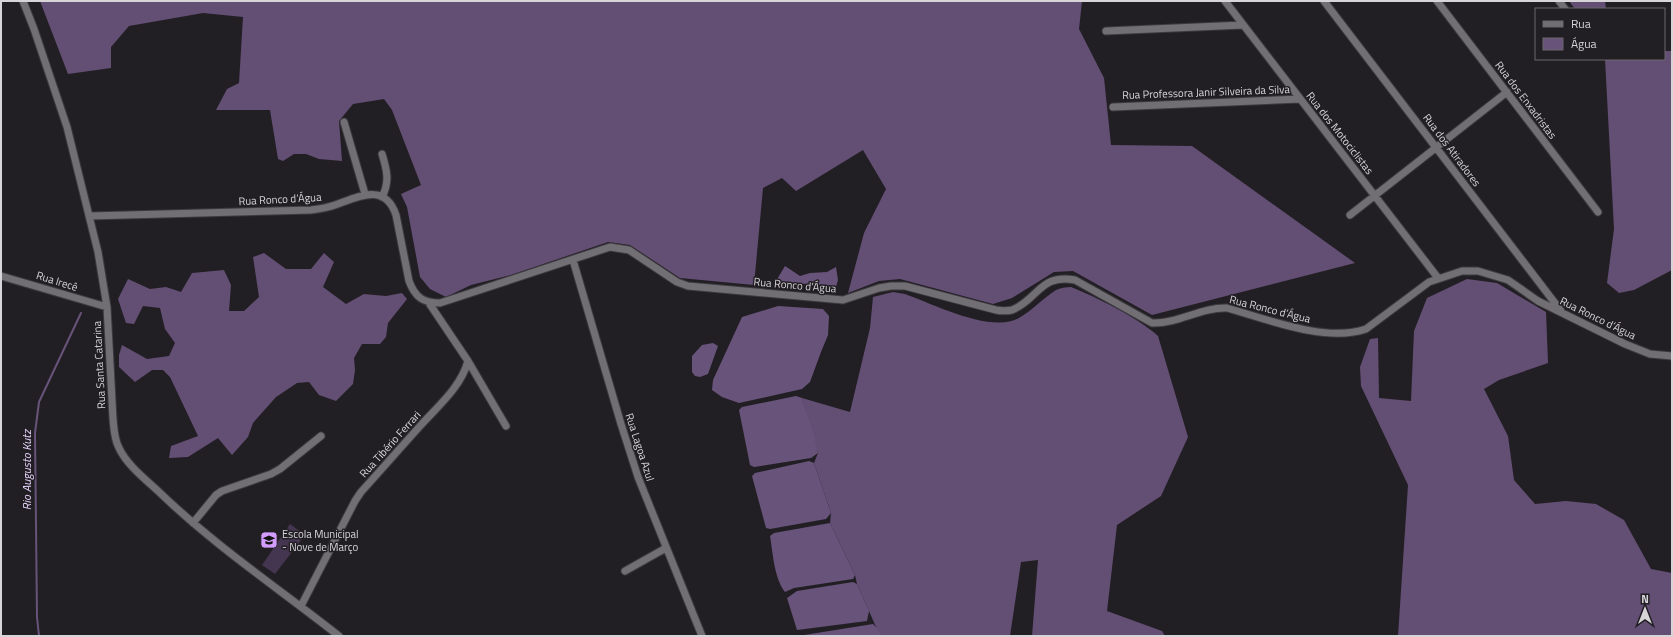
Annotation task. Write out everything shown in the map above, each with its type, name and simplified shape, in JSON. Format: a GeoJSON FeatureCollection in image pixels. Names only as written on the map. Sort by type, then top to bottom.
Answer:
{"type":"FeatureCollection","features":[{"type":"Feature","properties":{"kind":"street","name":"Rua Santa Catarina"},"geometry":{"type":"LineString","coordinates":[[23,1],[67,127],[98,252],[107,307],[113,419],[115,435],[119,448],[126,459],[141,475],[193,523],[228,552],[339,636]]}},
{"type":"Feature","properties":{"kind":"street","name":"Rua dos Motociclistas"},"geometry":{"type":"LineString","coordinates":[[1225,1],[1438,278]]}},
{"type":"Feature","properties":{"kind":"street","name":"Rua dos Atiradores"},"geometry":{"type":"LineString","coordinates":[[1324,1],[1562,313]]}},
{"type":"Feature","properties":{"kind":"street","name":"Rua dos Enxadristas"},"geometry":{"type":"LineString","coordinates":[[1437,1],[1598,212]]}},
{"type":"Feature","properties":{"kind":"street"},"geometry":{"type":"LineString","coordinates":[[1106,31],[1243,25]]}},
{"type":"Feature","properties":{"kind":"street"},"geometry":{"type":"LineString","coordinates":[[1350,215],[1507,92]]}},
{"type":"Feature","properties":{"kind":"street","name":"Rua Professora Janir Silveira da Silva"},"geometry":{"type":"LineString","coordinates":[[1112,107],[1300,99]]}},
{"type":"Feature","properties":{"kind":"street"},"geometry":{"type":"LineString","coordinates":[[344,122],[365,194],[382,197],[389,201],[394,207],[412,290],[418,298],[429,303],[468,361],[506,426]]}},
{"type":"Feature","properties":{"kind":"street"},"geometry":{"type":"LineString","coordinates":[[382,154],[388,171],[388,179],[386,189],[382,197]]}},
{"type":"Feature","properties":{"kind":"street","name":"Rua Ronco d’Água"},"geometry":{"type":"LineString","coordinates":[[89,216],[311,210],[334,206],[365,194]]}},
{"type":"Feature","properties":{"kind":"street","name":"Rua Ronco d’Água"},"geometry":{"type":"LineString","coordinates":[[429,303],[440,303],[610,247],[619,247],[629,250],[677,282],[688,286],[843,300],[879,288],[905,286],[1004,311],[1018,306],[1051,281],[1067,279],[1075,280],[1152,323],[1162,323],[1216,308],[1227,308],[1291,326],[1339,334],[1358,332],[1366,329],[1416,290],[1438,278],[1470,270],[1487,273],[1508,280],[1538,301],[1637,349],[1650,354],[1672,356]]}},
{"type":"Feature","properties":{"kind":"street","name":"Rua Lagoa Azul"},"geometry":{"type":"LineString","coordinates":[[573,260],[638,477],[702,636]]}},
{"type":"Feature","properties":{"kind":"street","name":"Rua Irecê"},"geometry":{"type":"LineString","coordinates":[[1,276],[107,307]]}},
{"type":"Feature","properties":{"kind":"street","name":"Rua Tibério Ferrari"},"geometry":{"type":"LineString","coordinates":[[301,606],[355,501],[462,377],[468,361]]}},
{"type":"Feature","properties":{"kind":"street"},"geometry":{"type":"LineString","coordinates":[[193,523],[216,495],[222,491],[271,474],[280,469],[321,436]]}},
{"type":"Feature","properties":{"kind":"street"},"geometry":{"type":"LineString","coordinates":[[625,571],[666,548]]}},
{"type":"Feature","properties":{"kind":"shaded area"},"geometry":{"type":"Polygon","coordinates":[[[40,1],[1082,1],[1079,29],[1104,78],[1111,145],[1192,146],[1355,263],[1152,315],[1073,271],[1054,272],[1012,298],[993,304],[900,279],[879,281],[848,293],[864,233],[886,189],[863,150],[796,191],[782,178],[763,188],[754,285],[680,278],[630,245],[608,242],[511,275],[471,285],[446,297],[430,289],[420,277],[407,207],[401,194],[421,185],[392,110],[384,99],[353,104],[339,121],[342,161],[319,159],[306,154],[294,154],[283,161],[278,159],[270,110],[216,110],[227,89],[239,83],[243,17],[203,13],[129,26],[111,47],[111,68],[68,74],[40,1]]]}},
{"type":"Feature","properties":{"kind":"shaded area"},"geometry":{"type":"Polygon","coordinates":[[[1569,1],[1605,1],[1606,8],[1574,8],[1569,1]]]}},
{"type":"Feature","properties":{"kind":"shaded area"},"geometry":{"type":"Polygon","coordinates":[[[1665,51],[1672,51],[1672,270],[1634,290],[1619,293],[1607,283],[1614,229],[1605,60],[1665,60],[1665,51]]]}},
{"type":"Feature","properties":{"kind":"shaded area"},"geometry":{"type":"Polygon","coordinates":[[[264,253],[286,269],[311,269],[324,253],[334,262],[323,287],[346,304],[364,294],[386,296],[402,293],[407,299],[388,323],[386,337],[380,344],[362,344],[354,358],[355,370],[353,384],[336,401],[319,395],[309,382],[297,383],[276,397],[253,423],[248,437],[232,455],[218,438],[188,457],[169,458],[171,446],[198,436],[170,377],[163,370],[152,370],[135,382],[119,367],[119,355],[122,345],[147,359],[169,356],[175,343],[165,329],[160,308],[143,306],[134,324],[126,323],[118,299],[128,279],[150,289],[166,287],[181,292],[192,273],[224,270],[231,285],[229,311],[244,311],[259,297],[253,257],[264,253]]]}},
{"type":"Feature","properties":{"kind":"shaded area"},"geometry":{"type":"Polygon","coordinates":[[[1467,279],[1497,283],[1546,312],[1548,363],[1499,380],[1484,389],[1508,436],[1514,480],[1535,504],[1566,501],[1596,504],[1624,520],[1651,569],[1672,573],[1672,636],[1398,636],[1408,485],[1361,386],[1360,367],[1370,339],[1378,338],[1379,398],[1411,401],[1414,331],[1427,298],[1467,279]]]}},
{"type":"Feature","properties":{"kind":"shaded area"},"geometry":{"type":"Polygon","coordinates":[[[1071,287],[1105,302],[1129,315],[1158,336],[1188,437],[1161,496],[1117,525],[1107,611],[1162,631],[1165,636],[1032,636],[1038,560],[1021,562],[1010,636],[880,636],[857,584],[855,575],[830,523],[831,513],[814,463],[818,453],[802,398],[850,412],[870,328],[873,297],[893,292],[905,294],[962,316],[978,320],[1007,322],[1024,315],[1056,290],[1071,287]]]}},
{"type":"Feature","properties":{"kind":"shaded area"},"geometry":{"type":"Polygon","coordinates":[[[290,524],[305,535],[275,574],[262,565],[290,524]]]}},
{"type":"Feature","properties":{"kind":"water"},"geometry":{"type":"Polygon","coordinates":[[[785,266],[800,276],[810,273],[827,272],[836,267],[838,280],[836,287],[776,281],[785,266]]]}},
{"type":"Feature","properties":{"kind":"water"},"geometry":{"type":"Polygon","coordinates":[[[778,306],[823,309],[829,316],[828,335],[810,382],[802,389],[739,403],[722,397],[712,390],[713,380],[742,317],[778,306]]]}},
{"type":"Feature","properties":{"kind":"water"},"geometry":{"type":"Polygon","coordinates":[[[713,343],[718,346],[708,374],[700,377],[695,376],[692,372],[692,356],[702,345],[713,343]]]}},
{"type":"Feature","properties":{"kind":"water"},"geometry":{"type":"Polygon","coordinates":[[[796,396],[802,398],[818,453],[811,458],[754,467],[750,465],[739,410],[742,407],[796,396]]]}},
{"type":"Feature","properties":{"kind":"water"},"geometry":{"type":"Polygon","coordinates":[[[809,461],[814,463],[831,513],[826,519],[770,529],[766,528],[752,476],[755,473],[809,461]]]}},
{"type":"Feature","properties":{"kind":"water"},"geometry":{"type":"Polygon","coordinates":[[[830,523],[855,575],[853,579],[794,588],[785,592],[776,573],[770,536],[774,533],[830,523]]]}},
{"type":"Feature","properties":{"kind":"water"},"geometry":{"type":"Polygon","coordinates":[[[853,582],[857,584],[869,611],[867,621],[797,630],[787,598],[797,591],[853,582]]]}},
{"type":"Feature","properties":{"kind":"water"},"geometry":{"type":"Polygon","coordinates":[[[873,624],[878,629],[881,636],[798,636],[873,624]]]}},
{"type":"Feature","properties":{"kind":"waterway","name":"Rio Augusto Kutz"},"geometry":{"type":"LineString","coordinates":[[39,636],[37,617],[35,433],[39,402],[81,313]]}},
{"type":"Feature","properties":{"kind":"place","name":"Escola Municipal - Nove de Março"},"geometry":{"type":"Point","coordinates":[269,540]}}]}
